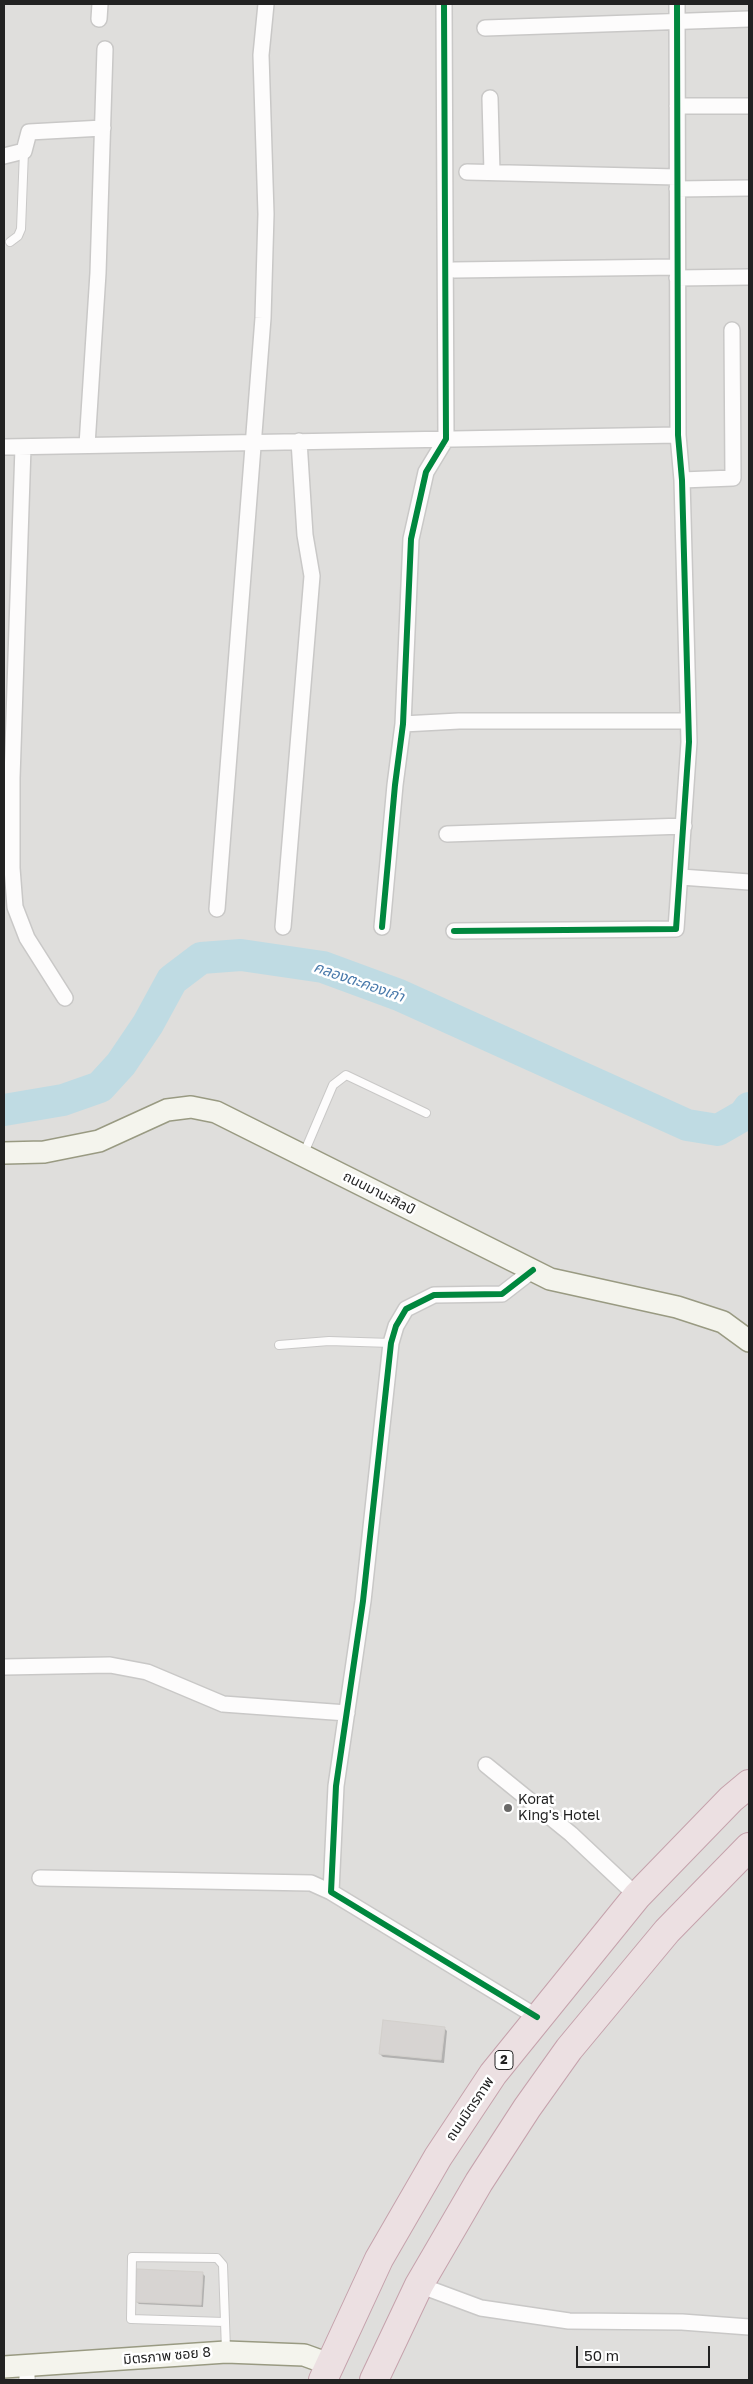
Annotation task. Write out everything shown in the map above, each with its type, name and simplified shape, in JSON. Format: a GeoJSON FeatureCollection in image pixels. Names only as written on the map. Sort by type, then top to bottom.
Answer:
{"type":"FeatureCollection","features":[{"type":"Feature","properties":{"kind":"highway","name":"ถนนมิตรภาพ"},"geometry":{"type":"LineString","coordinates":[[326,2372],[380,2259],[438,2157],[493,2074],[637,1896],[731,1799],[749,1784]]}},
{"type":"Feature","properties":{"kind":"highway"},"geometry":{"type":"LineString","coordinates":[[374,2380],[420,2285],[479,2182],[527,2108],[569,2049],[667,1931],[749,1847]]}},
{"type":"Feature","properties":{"kind":"street"},"geometry":{"type":"LineString","coordinates":[[100,4],[100,19]]}},
{"type":"Feature","properties":{"kind":"street"},"geometry":{"type":"LineString","coordinates":[[217,909],[255,442],[264,290],[266,214],[261,54],[266,4]]}},
{"type":"Feature","properties":{"kind":"street"},"geometry":{"type":"LineString","coordinates":[[382,928],[395,784],[403,724],[411,539],[426,472],[446,439],[444,4]]}},
{"type":"Feature","properties":{"kind":"street"},"geometry":{"type":"LineString","coordinates":[[454,931],[676,929],[684,826],[688,721],[682,480],[678,435],[677,4]]}},
{"type":"Feature","properties":{"kind":"street"},"geometry":{"type":"LineString","coordinates":[[485,28],[749,19]]}},
{"type":"Feature","properties":{"kind":"street"},"geometry":{"type":"LineString","coordinates":[[87,445],[98,273],[105,49]]}},
{"type":"Feature","properties":{"kind":"street"},"geometry":{"type":"LineString","coordinates":[[490,98],[492,172]]}},
{"type":"Feature","properties":{"kind":"street"},"geometry":{"type":"LineString","coordinates":[[677,106],[749,106]]}},
{"type":"Feature","properties":{"kind":"street"},"geometry":{"type":"LineString","coordinates":[[4,156],[24,151],[29,132],[102,128]]}},
{"type":"Feature","properties":{"kind":"street"},"geometry":{"type":"LineString","coordinates":[[467,172],[749,188]]}},
{"type":"Feature","properties":{"kind":"street"},"geometry":{"type":"LineString","coordinates":[[454,270],[677,272],[749,277]]}},
{"type":"Feature","properties":{"kind":"street"},"geometry":{"type":"LineString","coordinates":[[682,480],[733,478],[732,330]]}},
{"type":"Feature","properties":{"kind":"street"},"geometry":{"type":"LineString","coordinates":[[4,447],[678,435]]}},
{"type":"Feature","properties":{"kind":"street"},"geometry":{"type":"LineString","coordinates":[[282,927],[312,576],[305,535],[299,441]]}},
{"type":"Feature","properties":{"kind":"street"},"geometry":{"type":"LineString","coordinates":[[23,447],[12,778],[12,868],[16,907],[27,938],[65,998]]}},
{"type":"Feature","properties":{"kind":"street"},"geometry":{"type":"LineString","coordinates":[[403,724],[459,721],[688,721]]}},
{"type":"Feature","properties":{"kind":"street"},"geometry":{"type":"LineString","coordinates":[[447,834],[684,826]]}},
{"type":"Feature","properties":{"kind":"street"},"geometry":{"type":"LineString","coordinates":[[681,877],[749,882]]}},
{"type":"Feature","properties":{"kind":"street","name":"ถนนมานะศิลป์"},"geometry":{"type":"LineString","coordinates":[[4,1153],[44,1152],[99,1141],[167,1110],[191,1107],[216,1112],[550,1279],[677,1306],[723,1322],[749,1341]]}},
{"type":"Feature","properties":{"kind":"street"},"geometry":{"type":"LineString","coordinates":[[331,1892],[336,1786],[363,1601],[391,1343],[396,1326],[406,1309],[434,1296],[502,1294],[532,1270]]}},
{"type":"Feature","properties":{"kind":"street"},"geometry":{"type":"LineString","coordinates":[[4,1667],[110,1665],[147,1672],[223,1704],[347,1713]]}},
{"type":"Feature","properties":{"kind":"street"},"geometry":{"type":"LineString","coordinates":[[486,1765],[571,1834],[637,1896]]}},
{"type":"Feature","properties":{"kind":"street"},"geometry":{"type":"LineString","coordinates":[[40,1878],[312,1883],[331,1892],[538,2017]]}},
{"type":"Feature","properties":{"kind":"street"},"geometry":{"type":"LineString","coordinates":[[420,2285],[481,2308],[569,2321],[682,2322],[749,2327]]}},
{"type":"Feature","properties":{"kind":"street","name":"มิตรภาพ ซอย 8"},"geometry":{"type":"LineString","coordinates":[[4,2367],[27,2374],[226,2352],[304,2355],[326,2372]]}},
{"type":"Feature","properties":{"kind":"lane"},"geometry":{"type":"LineString","coordinates":[[10,242],[18,236],[21,229],[24,151]]}},
{"type":"Feature","properties":{"kind":"lane"},"geometry":{"type":"LineString","coordinates":[[303,1155],[333,1085],[346,1075],[426,1113]]}},
{"type":"Feature","properties":{"kind":"lane"},"geometry":{"type":"LineString","coordinates":[[279,1345],[329,1341],[391,1343]]}},
{"type":"Feature","properties":{"kind":"lane"},"geometry":{"type":"LineString","coordinates":[[224,2322],[131,2319],[132,2257],[217,2258],[223,2265],[226,2352]]}},
{"type":"Feature","properties":{"kind":"shaded area"},"geometry":{"type":"Polygon","coordinates":[[[4,4],[749,4],[749,2380],[4,2380],[4,4]]]}},
{"type":"Feature","properties":{"kind":"building"},"geometry":{"type":"Polygon","coordinates":[[[383,2020],[445,2027],[441,2060],[379,2054],[383,2020]]]}},
{"type":"Feature","properties":{"kind":"building"},"geometry":{"type":"Polygon","coordinates":[[[137,2269],[203,2272],[201,2305],[135,2302],[137,2269]]]}},
{"type":"Feature","properties":{"kind":"waterway","name":"คลองตะคองเก่า"},"geometry":{"type":"LineString","coordinates":[[4,1110],[63,1100],[100,1087],[121,1064],[148,1024],[172,980],[201,958],[241,955],[323,967],[399,995],[687,1125],[718,1130],[744,1115],[749,1108]]}},
{"type":"Feature","properties":{"kind":"cycle path"},"geometry":{"type":"LineString","coordinates":[[382,927],[395,785],[403,724],[411,539],[426,472],[446,439],[444,4]]}},
{"type":"Feature","properties":{"kind":"cycle path"},"geometry":{"type":"LineString","coordinates":[[454,931],[676,929],[689,742],[682,480],[678,435],[677,4]]}},
{"type":"Feature","properties":{"kind":"cycle path"},"geometry":{"type":"LineString","coordinates":[[533,1270],[502,1294],[434,1295],[406,1309],[396,1326],[391,1343],[363,1601],[336,1786],[331,1892],[537,2017]]}},
{"type":"Feature","properties":{"kind":"place","name":"Korat King's Hotel"},"geometry":{"type":"Point","coordinates":[508,1808]}}]}
